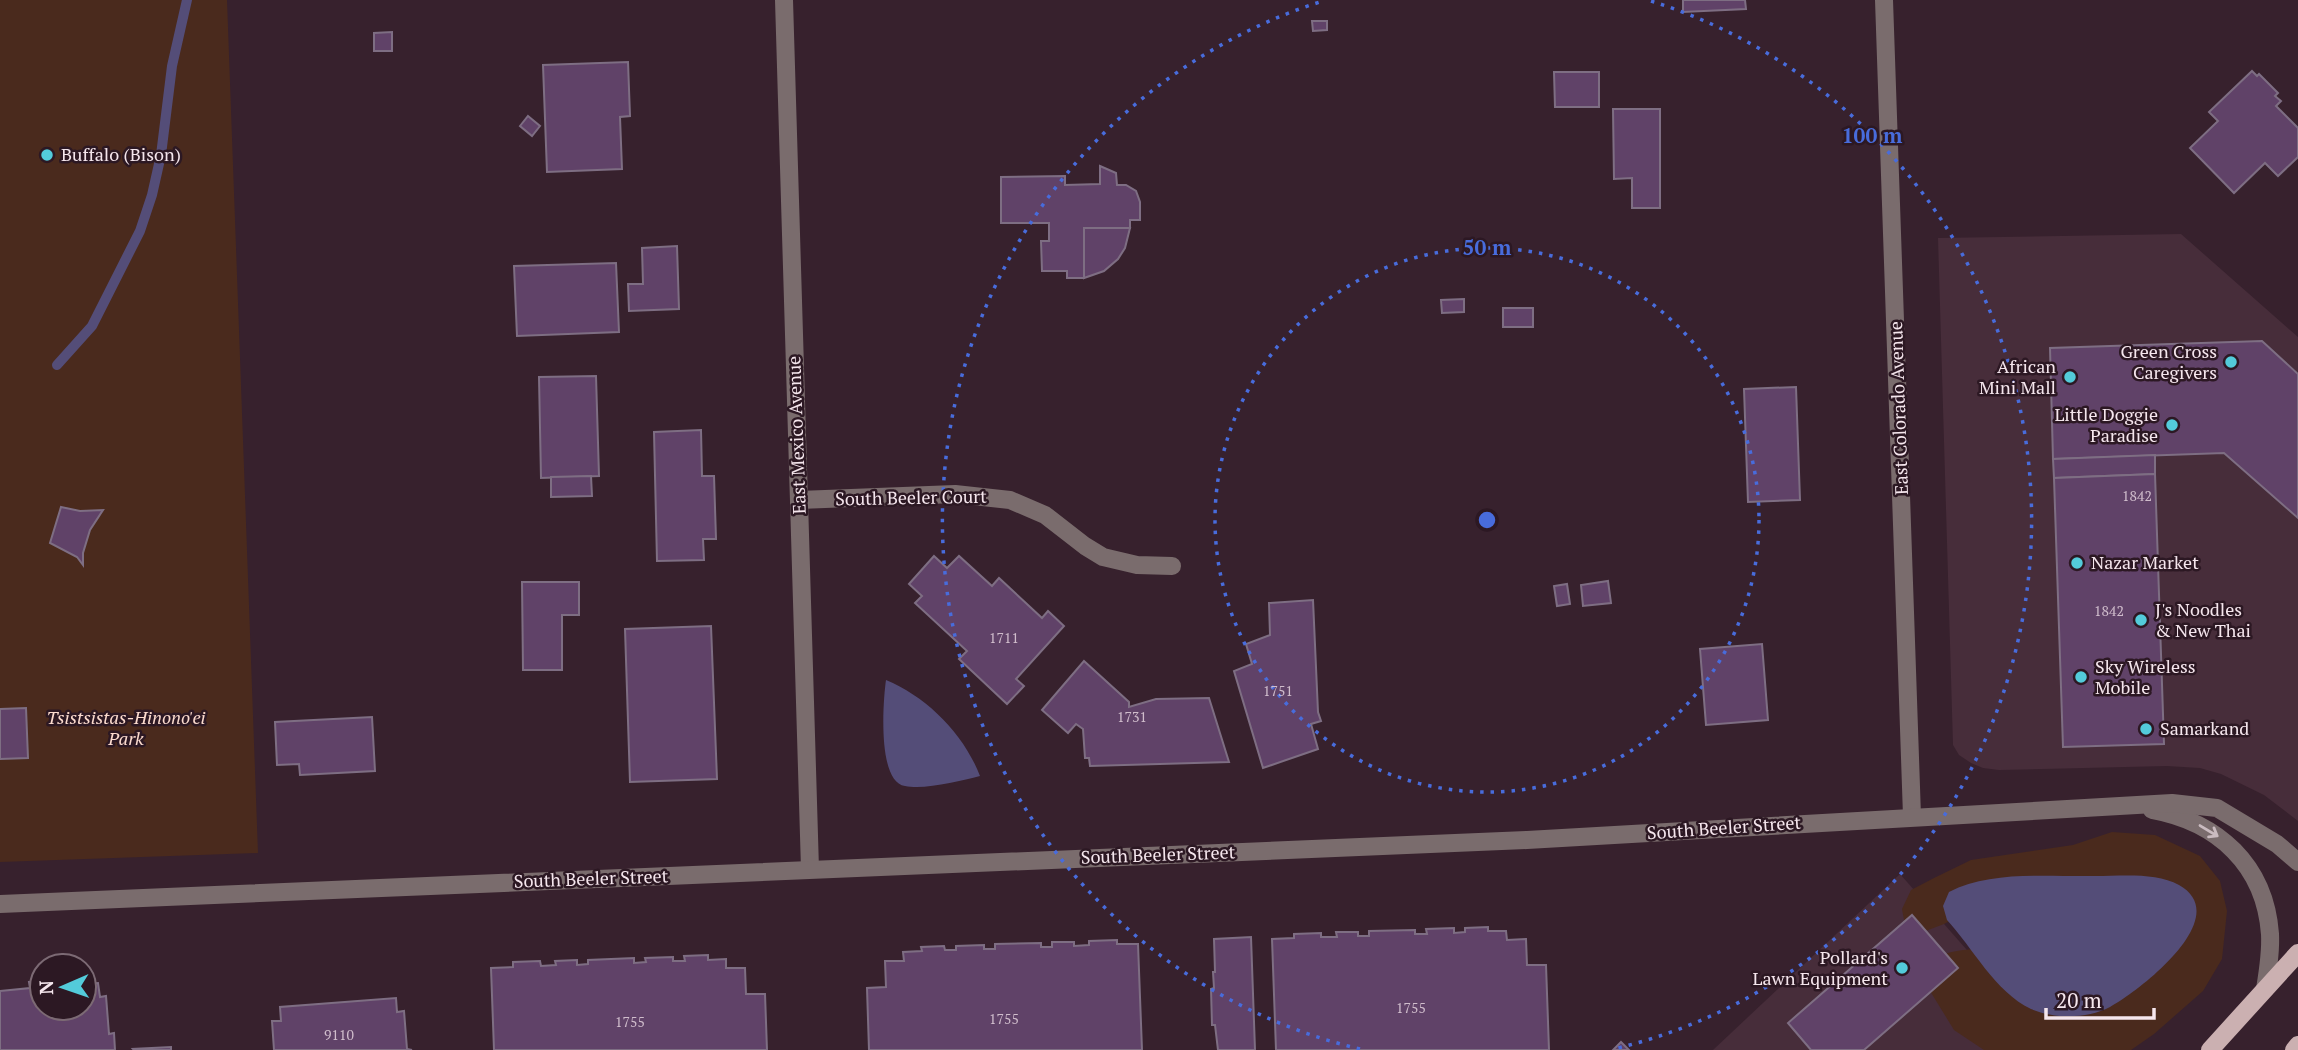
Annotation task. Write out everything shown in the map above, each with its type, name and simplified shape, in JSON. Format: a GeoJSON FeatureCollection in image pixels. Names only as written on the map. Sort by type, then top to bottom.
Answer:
{"type":"FeatureCollection","features":[{"type":"Feature","properties":{"kind":"main road"},"geometry":{"type":"LineString","coordinates":[[2210,1050],[2298,953]]}},
{"type":"Feature","properties":{"kind":"main road"},"geometry":{"type":"LineString","coordinates":[[2294,1050],[2298,1045]]}},
{"type":"Feature","properties":{"kind":"street","name":"East Mexico Avenue"},"geometry":{"type":"LineString","coordinates":[[784,0],[810,869]]}},
{"type":"Feature","properties":{"kind":"street","name":"East Colorado Avenue"},"geometry":{"type":"LineString","coordinates":[[1884,0],[1912,816]]}},
{"type":"Feature","properties":{"kind":"street","name":"South Beeler Court"},"geometry":{"type":"LineString","coordinates":[[799,500],[955,494],[1010,500],[1045,515],[1085,546],[1103,556],[1137,565],[1172,566]]}},
{"type":"Feature","properties":{"kind":"street","name":"South Beeler Street"},"geometry":{"type":"LineString","coordinates":[[0,904],[1527,840],[2172,803],[2217,808],[2277,844],[2298,862]]}},
{"type":"Feature","properties":{"kind":"street"},"geometry":{"type":"LineString","coordinates":[[2121,805],[2161,812],[2195,823],[2220,838],[2242,858],[2259,889],[2268,924],[2265,989]]}},
{"type":"Feature","properties":{"kind":"shaded area"},"geometry":{"type":"Polygon","coordinates":[[[2181,234],[2298,337],[2298,821],[2264,795],[2221,774],[2200,768],[2167,766],[1999,770],[1971,763],[1959,755],[1953,745],[1938,238],[2181,234]]]}},
{"type":"Feature","properties":{"kind":"shaded area"},"geometry":{"type":"Polygon","coordinates":[[[886,680],[916,696],[942,719],[964,746],[980,776],[922,787],[905,786],[896,781],[890,771],[884,739],[886,680]]]}},
{"type":"Feature","properties":{"kind":"shaded area"},"geometry":{"type":"Polygon","coordinates":[[[1900,874],[2055,1050],[1713,1050],[1900,874]]]}},
{"type":"Feature","properties":{"kind":"shaded area"},"geometry":{"type":"Polygon","coordinates":[[[2020,876],[2138,876],[2170,881],[2179,885],[2194,899],[2196,915],[2190,934],[2176,952],[2141,986],[2110,1007],[2081,1016],[2040,1012],[2006,992],[1947,920],[1943,906],[1949,892],[1983,880],[2020,876]]]}},
{"type":"Feature","properties":{"kind":"green space","name":"Tsistsistas-Hinono'ei Park"},"geometry":{"type":"Polygon","coordinates":[[[0,0],[227,0],[258,853],[0,862],[0,0]]]}},
{"type":"Feature","properties":{"kind":"green space"},"geometry":{"type":"Polygon","coordinates":[[[2112,832],[2155,835],[2200,856],[2220,881],[2227,911],[2222,959],[2203,991],[2154,1034],[2131,1050],[1984,1050],[1954,1030],[1927,986],[1934,967],[1942,956],[1954,951],[1975,949],[1978,906],[1944,924],[1915,935],[1906,931],[1902,909],[1911,890],[1971,860],[2073,845],[2112,832]]]}},
{"type":"Feature","properties":{"kind":"building"},"geometry":{"type":"Polygon","coordinates":[[[1683,0],[1745,0],[1746,9],[1683,12],[1683,0]]]}},
{"type":"Feature","properties":{"kind":"building"},"geometry":{"type":"Polygon","coordinates":[[[1312,21],[1327,21],[1327,30],[1313,31],[1312,21]]]}},
{"type":"Feature","properties":{"kind":"building"},"geometry":{"type":"Polygon","coordinates":[[[392,32],[392,51],[374,51],[374,33],[392,32]]]}},
{"type":"Feature","properties":{"kind":"building"},"geometry":{"type":"Polygon","coordinates":[[[628,62],[630,116],[620,117],[622,169],[547,172],[543,65],[628,62]]]}},
{"type":"Feature","properties":{"kind":"building"},"geometry":{"type":"Polygon","coordinates":[[[2252,71],[2257,76],[2259,74],[2278,93],[2275,96],[2281,101],[2276,106],[2298,128],[2298,157],[2278,176],[2265,163],[2234,193],[2190,148],[2218,121],[2209,112],[2252,71]]]}},
{"type":"Feature","properties":{"kind":"building"},"geometry":{"type":"Polygon","coordinates":[[[1554,72],[1599,72],[1599,107],[1555,107],[1554,72]]]}},
{"type":"Feature","properties":{"kind":"building"},"geometry":{"type":"Polygon","coordinates":[[[1613,109],[1660,109],[1660,208],[1632,208],[1632,178],[1614,179],[1613,109]]]}},
{"type":"Feature","properties":{"kind":"building"},"geometry":{"type":"Polygon","coordinates":[[[528,116],[540,126],[532,136],[520,126],[528,116]]]}},
{"type":"Feature","properties":{"kind":"building"},"geometry":{"type":"Polygon","coordinates":[[[1100,166],[1116,173],[1117,185],[1126,185],[1136,191],[1140,202],[1140,220],[1130,220],[1130,228],[1084,228],[1084,278],[1067,278],[1067,271],[1042,271],[1041,241],[1049,241],[1049,223],[1001,223],[1001,177],[1065,176],[1065,185],[1100,184],[1100,166]]]}},
{"type":"Feature","properties":{"kind":"building"},"geometry":{"type":"Polygon","coordinates":[[[1084,228],[1130,228],[1125,248],[1118,259],[1104,271],[1084,278],[1084,228]]]}},
{"type":"Feature","properties":{"kind":"building"},"geometry":{"type":"Polygon","coordinates":[[[677,246],[679,309],[629,311],[628,284],[643,284],[642,248],[677,246]]]}},
{"type":"Feature","properties":{"kind":"building"},"geometry":{"type":"Polygon","coordinates":[[[616,263],[619,332],[517,336],[514,266],[616,263]]]}},
{"type":"Feature","properties":{"kind":"building"},"geometry":{"type":"Polygon","coordinates":[[[1464,299],[1464,312],[1442,313],[1441,300],[1464,299]]]}},
{"type":"Feature","properties":{"kind":"building"},"geometry":{"type":"Polygon","coordinates":[[[1503,308],[1533,308],[1533,327],[1503,327],[1503,308]]]}},
{"type":"Feature","properties":{"kind":"building"},"geometry":{"type":"Polygon","coordinates":[[[2262,341],[2298,374],[2298,518],[2224,453],[2053,459],[2050,348],[2262,341]]]}},
{"type":"Feature","properties":{"kind":"building"},"geometry":{"type":"Polygon","coordinates":[[[596,376],[599,476],[541,478],[539,377],[596,376]]]}},
{"type":"Feature","properties":{"kind":"building"},"geometry":{"type":"Polygon","coordinates":[[[1796,387],[1800,500],[1748,502],[1744,389],[1796,387]]]}},
{"type":"Feature","properties":{"kind":"building"},"geometry":{"type":"Polygon","coordinates":[[[701,430],[702,476],[714,476],[716,539],[703,539],[704,560],[657,561],[654,432],[701,430]]]}},
{"type":"Feature","properties":{"kind":"building"},"geometry":{"type":"Polygon","coordinates":[[[2155,455],[2155,474],[2054,478],[2053,459],[2155,455]]]}},
{"type":"Feature","properties":{"kind":"building"},"geometry":{"type":"Polygon","coordinates":[[[2155,474],[2164,744],[2063,747],[2054,478],[2155,474]]]}},
{"type":"Feature","properties":{"kind":"building"},"geometry":{"type":"Polygon","coordinates":[[[591,476],[592,496],[551,497],[551,477],[591,476]]]}},
{"type":"Feature","properties":{"kind":"building"},"geometry":{"type":"Polygon","coordinates":[[[61,507],[80,511],[103,510],[90,530],[83,553],[83,565],[77,557],[50,543],[61,507]]]}},
{"type":"Feature","properties":{"kind":"building"},"geometry":{"type":"Polygon","coordinates":[[[934,556],[947,568],[959,556],[992,586],[999,578],[1042,618],[1048,611],[1064,626],[1016,679],[1024,686],[1007,704],[959,659],[967,651],[915,603],[922,596],[909,584],[934,556]]]}},
{"type":"Feature","properties":{"kind":"building"},"geometry":{"type":"Polygon","coordinates":[[[1608,581],[1611,603],[1583,606],[1581,585],[1608,581]]]}},
{"type":"Feature","properties":{"kind":"building"},"geometry":{"type":"Polygon","coordinates":[[[522,582],[579,582],[579,615],[562,615],[562,670],[523,670],[522,582]]]}},
{"type":"Feature","properties":{"kind":"building"},"geometry":{"type":"Polygon","coordinates":[[[1567,584],[1570,604],[1557,606],[1554,586],[1567,584]]]}},
{"type":"Feature","properties":{"kind":"building"},"geometry":{"type":"Polygon","coordinates":[[[1313,600],[1318,712],[1321,721],[1311,724],[1318,749],[1263,768],[1234,671],[1252,664],[1246,644],[1270,635],[1269,603],[1313,600]]]}},
{"type":"Feature","properties":{"kind":"building"},"geometry":{"type":"Polygon","coordinates":[[[711,626],[717,779],[630,782],[625,629],[711,626]]]}},
{"type":"Feature","properties":{"kind":"building"},"geometry":{"type":"Polygon","coordinates":[[[1762,644],[1768,720],[1706,725],[1700,649],[1762,644]]]}},
{"type":"Feature","properties":{"kind":"building"},"geometry":{"type":"Polygon","coordinates":[[[1084,661],[1129,702],[1129,707],[1156,699],[1209,698],[1229,762],[1090,766],[1089,758],[1085,758],[1083,729],[1076,724],[1068,733],[1042,710],[1084,661]]]}},
{"type":"Feature","properties":{"kind":"building"},"geometry":{"type":"Polygon","coordinates":[[[26,708],[28,758],[0,759],[0,709],[26,708]]]}},
{"type":"Feature","properties":{"kind":"building"},"geometry":{"type":"Polygon","coordinates":[[[372,717],[375,771],[300,775],[299,764],[277,765],[275,722],[372,717]]]}},
{"type":"Feature","properties":{"kind":"building"},"geometry":{"type":"Polygon","coordinates":[[[1912,915],[1958,968],[1864,1050],[1811,1050],[1788,1023],[1912,915]]]}},
{"type":"Feature","properties":{"kind":"building"},"geometry":{"type":"Polygon","coordinates":[[[1488,927],[1488,931],[1506,931],[1507,940],[1526,939],[1527,965],[1546,965],[1549,1050],[1276,1050],[1272,939],[1294,938],[1294,934],[1321,933],[1321,937],[1337,937],[1336,932],[1358,932],[1358,936],[1369,936],[1369,931],[1415,930],[1415,934],[1427,934],[1426,929],[1454,928],[1454,933],[1465,932],[1465,928],[1488,927]]]}},
{"type":"Feature","properties":{"kind":"building"},"geometry":{"type":"Polygon","coordinates":[[[1251,937],[1255,1050],[1218,1050],[1215,1025],[1212,1025],[1214,939],[1251,937]]]}},
{"type":"Feature","properties":{"kind":"building"},"geometry":{"type":"Polygon","coordinates":[[[1117,940],[1117,944],[1138,944],[1142,1050],[869,1050],[867,988],[886,987],[885,961],[904,961],[903,952],[922,951],[921,947],[944,946],[945,950],[956,950],[956,946],[984,945],[984,949],[995,949],[995,944],[1041,943],[1041,947],[1052,947],[1052,942],[1074,942],[1074,946],[1089,945],[1089,941],[1117,940]]]}},
{"type":"Feature","properties":{"kind":"building"},"geometry":{"type":"Polygon","coordinates":[[[708,955],[708,960],[726,959],[726,968],[745,968],[746,994],[765,994],[767,1050],[494,1050],[491,968],[513,967],[513,962],[540,961],[541,966],[556,965],[555,961],[577,960],[577,965],[588,964],[588,960],[634,958],[634,963],[646,962],[645,958],[673,957],[673,961],[685,961],[684,956],[708,955]]]}},
{"type":"Feature","properties":{"kind":"building"},"geometry":{"type":"Polygon","coordinates":[[[98,983],[100,997],[106,996],[109,1034],[114,1033],[115,1050],[0,1050],[0,991],[28,988],[28,1022],[98,1022],[98,983]]]}},
{"type":"Feature","properties":{"kind":"building"},"geometry":{"type":"Polygon","coordinates":[[[396,998],[397,1012],[404,1011],[407,1049],[412,1050],[274,1050],[272,1021],[281,1021],[280,1007],[396,998]]]}},
{"type":"Feature","properties":{"kind":"building"},"geometry":{"type":"Polygon","coordinates":[[[1621,1042],[1629,1050],[1613,1050],[1621,1042]]]}},
{"type":"Feature","properties":{"kind":"building"},"geometry":{"type":"Polygon","coordinates":[[[171,1047],[171,1050],[133,1049],[171,1047]]]}},
{"type":"Feature","properties":{"kind":"waterway"},"geometry":{"type":"LineString","coordinates":[[57,365],[92,326],[140,231],[161,155],[172,66],[187,0]]}},
{"type":"Feature","properties":{"kind":"place","name":"Buffalo (Bison)"},"geometry":{"type":"Point","coordinates":[47,155]}},
{"type":"Feature","properties":{"kind":"place","name":"Green Cross Caregivers"},"geometry":{"type":"Point","coordinates":[2231,362]}},
{"type":"Feature","properties":{"kind":"place","name":"African Mini Mall"},"geometry":{"type":"Point","coordinates":[2070,377]}},
{"type":"Feature","properties":{"kind":"place","name":"Little Doggie Paradise"},"geometry":{"type":"Point","coordinates":[2172,425]}},
{"type":"Feature","properties":{"kind":"place","name":"Nazar Market"},"geometry":{"type":"Point","coordinates":[2077,563]}},
{"type":"Feature","properties":{"kind":"place","name":"J's Noodles & New Thai"},"geometry":{"type":"Point","coordinates":[2141,620]}},
{"type":"Feature","properties":{"kind":"place","name":"Sky Wireless Mobile"},"geometry":{"type":"Point","coordinates":[2081,677]}},
{"type":"Feature","properties":{"kind":"place","name":"Samarkand"},"geometry":{"type":"Point","coordinates":[2146,729]}},
{"type":"Feature","properties":{"kind":"place","name":"Pollard's Lawn Equipment"},"geometry":{"type":"Point","coordinates":[1902,968]}}]}
